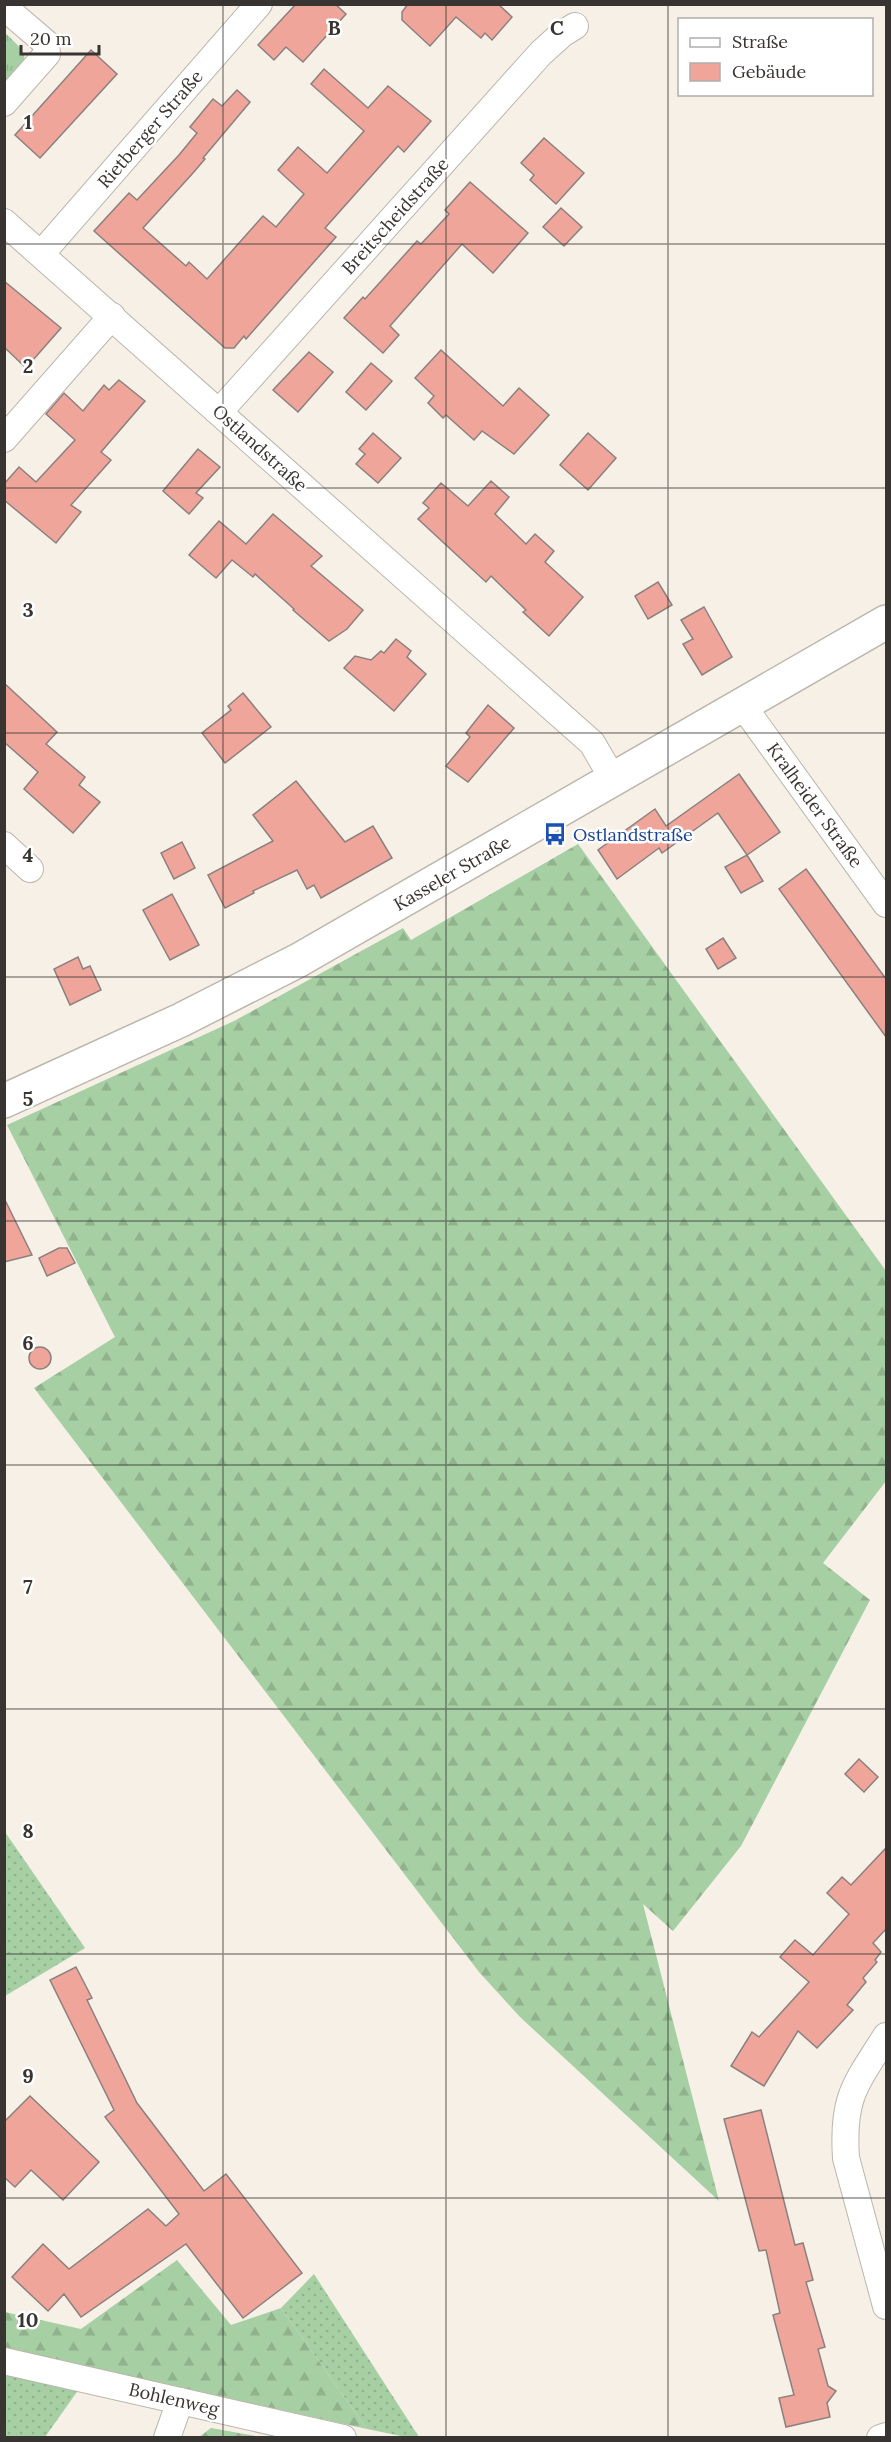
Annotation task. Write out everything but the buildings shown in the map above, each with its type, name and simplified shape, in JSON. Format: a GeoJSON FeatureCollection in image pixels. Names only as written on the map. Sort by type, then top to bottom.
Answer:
{"type":"FeatureCollection","features":[{"type":"Feature","properties":{"kind":"street","name":"Rietberger Straße"},"geometry":{"type":"LineString","coordinates":[[41,254],[259,4]]}},
{"type":"Feature","properties":{"kind":"street"},"geometry":{"type":"LineString","coordinates":[[4,7],[46,43],[47,54],[4,103]]}},
{"type":"Feature","properties":{"kind":"street","name":"Breitscheidstraße"},"geometry":{"type":"LineString","coordinates":[[219,412],[541,53],[562,34],[575,26]]}},
{"type":"Feature","properties":{"kind":"street","name":"Ostlandstraße"},"geometry":{"type":"LineString","coordinates":[[4,222],[592,743],[613,780]]}},
{"type":"Feature","properties":{"kind":"street"},"geometry":{"type":"LineString","coordinates":[[4,438],[112,316]]}},
{"type":"Feature","properties":{"kind":"street","name":"Kasseler Straße"},"geometry":{"type":"LineString","coordinates":[[4,1101],[245,988],[743,706],[886,622]]}},
{"type":"Feature","properties":{"kind":"street","name":"Kralheider Straße"},"geometry":{"type":"LineString","coordinates":[[743,706],[886,904]]}},
{"type":"Feature","properties":{"kind":"street"},"geometry":{"type":"LineString","coordinates":[[4,845],[30,869]]}},
{"type":"Feature","properties":{"kind":"street"},"geometry":{"type":"LineString","coordinates":[[886,2036],[853,2089],[847,2107],[845,2136],[846,2158],[886,2306]]}},
{"type":"Feature","properties":{"kind":"street","name":"Bohlenweg"},"geometry":{"type":"LineString","coordinates":[[4,2361],[343,2438]]}},
{"type":"Feature","properties":{"kind":"street"},"geometry":{"type":"LineString","coordinates":[[166,2438],[180,2401]]}},
{"type":"Feature","properties":{"kind":"street"},"geometry":{"type":"LineString","coordinates":[[880,2438],[886,2436]]}},
{"type":"Feature","properties":{"kind":"green space"},"geometry":{"type":"Polygon","coordinates":[[[5,33],[20,48],[24,59],[19,70],[5,86],[5,33]]]}},
{"type":"Feature","properties":{"kind":"green space"},"geometry":{"type":"Polygon","coordinates":[[[578,844],[886,1271],[886,1481],[823,1563],[870,1600],[741,1846],[673,1931],[643,1904],[719,2201],[520,2017],[479,1972],[34,1388],[115,1337],[7,1125],[234,1021],[403,928],[411,940],[578,844]]]}},
{"type":"Feature","properties":{"kind":"green space"},"geometry":{"type":"Polygon","coordinates":[[[5,1832],[85,1948],[4,1996],[5,1832]]]}},
{"type":"Feature","properties":{"kind":"green space"},"geometry":{"type":"Polygon","coordinates":[[[177,2260],[231,2325],[281,2308],[367,2429],[5,2349],[5,2312],[81,2329],[177,2260]]]}},
{"type":"Feature","properties":{"kind":"green space"},"geometry":{"type":"Polygon","coordinates":[[[314,2274],[419,2437],[406,2437],[367,2429],[281,2308],[314,2274]]]}},
{"type":"Feature","properties":{"kind":"green space"},"geometry":{"type":"Polygon","coordinates":[[[5,2373],[79,2389],[45,2437],[5,2438],[5,2373]]]}},
{"type":"Feature","properties":{"kind":"green space"},"geometry":{"type":"Polygon","coordinates":[[[211,2428],[261,2437],[199,2437],[211,2428]]]}},
{"type":"Feature","properties":{"kind":"place","name":"Ostlandstraße"},"geometry":{"type":"Point","coordinates":[555,834]}}]}
